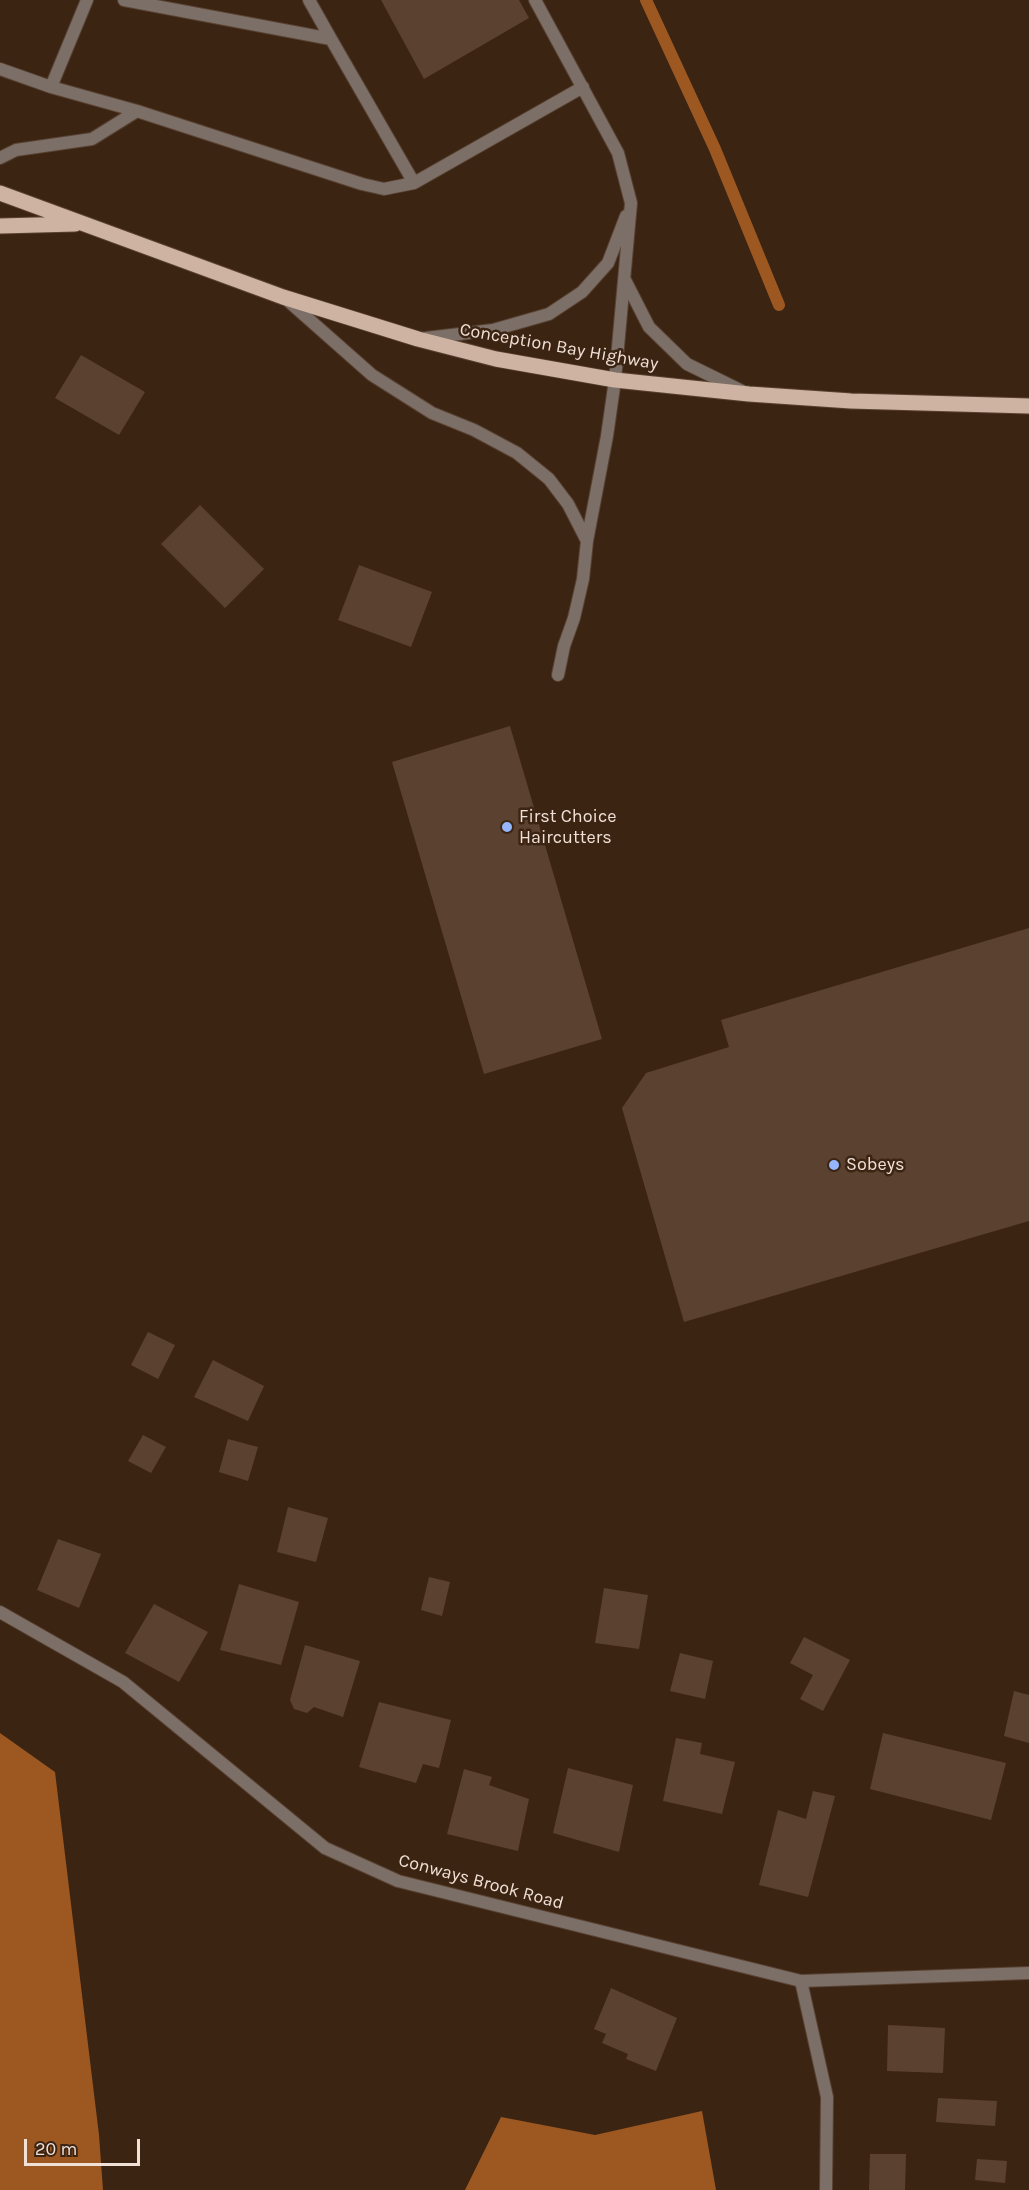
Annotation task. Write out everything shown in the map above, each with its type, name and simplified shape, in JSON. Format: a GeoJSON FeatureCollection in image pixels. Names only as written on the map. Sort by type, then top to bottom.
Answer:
{"type":"FeatureCollection","features":[{"type":"Feature","properties":{"kind":"main road","name":"Conception Bay Highway"},"geometry":{"type":"LineString","coordinates":[[0,193],[282,297],[418,339],[496,359],[615,380],[748,394],[851,401],[1029,406]]}},
{"type":"Feature","properties":{"kind":"main road"},"geometry":{"type":"LineString","coordinates":[[0,226],[84,224]]}},
{"type":"Feature","properties":{"kind":"street"},"geometry":{"type":"LineString","coordinates":[[51,87],[87,0]]}},
{"type":"Feature","properties":{"kind":"street"},"geometry":{"type":"LineString","coordinates":[[124,0],[331,39]]}},
{"type":"Feature","properties":{"kind":"street"},"geometry":{"type":"LineString","coordinates":[[309,0],[414,183]]}},
{"type":"Feature","properties":{"kind":"street"},"geometry":{"type":"LineString","coordinates":[[535,0],[618,153],[631,203],[615,380],[607,436],[587,541],[583,579],[558,675]]}},
{"type":"Feature","properties":{"kind":"street"},"geometry":{"type":"LineString","coordinates":[[0,69],[51,87],[137,111],[362,184],[384,189],[414,183],[583,87]]}},
{"type":"Feature","properties":{"kind":"street"},"geometry":{"type":"LineString","coordinates":[[0,158],[16,150],[92,139],[137,111]]}},
{"type":"Feature","properties":{"kind":"street"},"geometry":{"type":"LineString","coordinates":[[418,339],[493,330],[549,314],[582,292],[608,263],[631,203]]}},
{"type":"Feature","properties":{"kind":"street"},"geometry":{"type":"LineString","coordinates":[[625,280],[649,327],[687,364],[748,394]]}},
{"type":"Feature","properties":{"kind":"street"},"geometry":{"type":"LineString","coordinates":[[282,297],[372,375],[432,413],[474,430],[517,453],[549,479],[568,504],[587,541]]}},
{"type":"Feature","properties":{"kind":"street","name":"Conways Brook Road"},"geometry":{"type":"LineString","coordinates":[[0,1612],[123,1682],[326,1848],[398,1881],[801,1982],[1029,1973]]}},
{"type":"Feature","properties":{"kind":"street"},"geometry":{"type":"LineString","coordinates":[[801,1982],[827,2097],[826,2190]]}},
{"type":"Feature","properties":{"kind":"shaded area"},"geometry":{"type":"Polygon","coordinates":[[[0,1733],[55,1772],[99,2135],[103,2190],[0,2190],[0,1733]]]}},
{"type":"Feature","properties":{"kind":"shaded area"},"geometry":{"type":"Polygon","coordinates":[[[702,2111],[716,2190],[465,2190],[501,2117],[595,2135],[702,2111]]]}},
{"type":"Feature","properties":{"kind":"building"},"geometry":{"type":"Polygon","coordinates":[[[381,0],[519,0],[529,18],[424,79],[381,0]]]}},
{"type":"Feature","properties":{"kind":"building"},"geometry":{"type":"Polygon","coordinates":[[[81,355],[145,392],[119,435],[55,398],[81,355]]]}},
{"type":"Feature","properties":{"kind":"building"},"geometry":{"type":"Polygon","coordinates":[[[200,505],[264,569],[225,608],[161,544],[200,505]]]}},
{"type":"Feature","properties":{"kind":"building"},"geometry":{"type":"Polygon","coordinates":[[[359,565],[432,592],[411,647],[338,620],[359,565]]]}},
{"type":"Feature","properties":{"kind":"building"},"geometry":{"type":"Polygon","coordinates":[[[510,726],[602,1039],[484,1074],[392,762],[510,726]]]}},
{"type":"Feature","properties":{"kind":"building","name":"Sobeys"},"geometry":{"type":"Polygon","coordinates":[[[1029,928],[1029,1221],[684,1322],[622,1108],[646,1073],[729,1047],[721,1020],[1029,928]]]}},
{"type":"Feature","properties":{"kind":"building"},"geometry":{"type":"Polygon","coordinates":[[[148,1332],[175,1345],[158,1379],[131,1365],[148,1332]]]}},
{"type":"Feature","properties":{"kind":"building"},"geometry":{"type":"Polygon","coordinates":[[[213,1360],[264,1386],[248,1421],[194,1397],[213,1360]]]}},
{"type":"Feature","properties":{"kind":"building"},"geometry":{"type":"Polygon","coordinates":[[[143,1435],[166,1447],[151,1473],[128,1461],[143,1435]]]}},
{"type":"Feature","properties":{"kind":"building"},"geometry":{"type":"Polygon","coordinates":[[[228,1439],[258,1447],[248,1481],[219,1472],[228,1439]]]}},
{"type":"Feature","properties":{"kind":"building"},"geometry":{"type":"Polygon","coordinates":[[[288,1507],[328,1518],[316,1562],[277,1552],[288,1507]]]}},
{"type":"Feature","properties":{"kind":"building"},"geometry":{"type":"Polygon","coordinates":[[[58,1539],[101,1554],[79,1608],[37,1590],[58,1539]]]}},
{"type":"Feature","properties":{"kind":"building"},"geometry":{"type":"Polygon","coordinates":[[[429,1577],[450,1582],[442,1616],[421,1610],[429,1577]]]}},
{"type":"Feature","properties":{"kind":"building"},"geometry":{"type":"Polygon","coordinates":[[[239,1584],[299,1602],[281,1665],[220,1650],[239,1584]]]}},
{"type":"Feature","properties":{"kind":"building"},"geometry":{"type":"Polygon","coordinates":[[[604,1588],[648,1595],[639,1649],[595,1643],[604,1588]]]}},
{"type":"Feature","properties":{"kind":"building"},"geometry":{"type":"Polygon","coordinates":[[[154,1604],[208,1632],[179,1682],[125,1653],[154,1604]]]}},
{"type":"Feature","properties":{"kind":"building"},"geometry":{"type":"Polygon","coordinates":[[[804,1637],[850,1660],[823,1711],[800,1699],[813,1675],[790,1663],[804,1637]]]}},
{"type":"Feature","properties":{"kind":"building"},"geometry":{"type":"Polygon","coordinates":[[[305,1645],[360,1661],[343,1717],[314,1707],[307,1713],[294,1709],[290,1700],[305,1645]]]}},
{"type":"Feature","properties":{"kind":"building"},"geometry":{"type":"Polygon","coordinates":[[[680,1653],[713,1661],[705,1699],[670,1691],[680,1653]]]}},
{"type":"Feature","properties":{"kind":"building"},"geometry":{"type":"Polygon","coordinates":[[[1014,1691],[1029,1695],[1029,1743],[1004,1736],[1014,1691]]]}},
{"type":"Feature","properties":{"kind":"building"},"geometry":{"type":"Polygon","coordinates":[[[379,1702],[451,1720],[439,1768],[423,1764],[416,1783],[359,1767],[379,1702]]]}},
{"type":"Feature","properties":{"kind":"building"},"geometry":{"type":"Polygon","coordinates":[[[883,1733],[1006,1763],[991,1820],[870,1789],[883,1733]]]}},
{"type":"Feature","properties":{"kind":"building"},"geometry":{"type":"Polygon","coordinates":[[[676,1738],[702,1743],[700,1754],[735,1762],[722,1814],[663,1801],[676,1738]]]}},
{"type":"Feature","properties":{"kind":"building"},"geometry":{"type":"Polygon","coordinates":[[[568,1768],[633,1785],[619,1852],[553,1833],[568,1768]]]}},
{"type":"Feature","properties":{"kind":"building"},"geometry":{"type":"Polygon","coordinates":[[[464,1769],[492,1777],[489,1785],[529,1799],[518,1851],[447,1834],[464,1769]]]}},
{"type":"Feature","properties":{"kind":"building"},"geometry":{"type":"Polygon","coordinates":[[[813,1791],[835,1796],[808,1897],[759,1885],[778,1810],[806,1819],[813,1791]]]}},
{"type":"Feature","properties":{"kind":"building"},"geometry":{"type":"Polygon","coordinates":[[[611,1988],[677,2018],[656,2071],[626,2059],[628,2054],[602,2043],[606,2034],[594,2029],[611,1988]]]}},
{"type":"Feature","properties":{"kind":"building"},"geometry":{"type":"Polygon","coordinates":[[[888,2025],[945,2028],[943,2073],[887,2071],[888,2025]]]}},
{"type":"Feature","properties":{"kind":"building"},"geometry":{"type":"Polygon","coordinates":[[[938,2098],[997,2101],[995,2126],[936,2122],[938,2098]]]}},
{"type":"Feature","properties":{"kind":"building"},"geometry":{"type":"Polygon","coordinates":[[[870,2154],[906,2154],[905,2190],[869,2190],[870,2154]]]}},
{"type":"Feature","properties":{"kind":"building"},"geometry":{"type":"Polygon","coordinates":[[[977,2159],[1007,2161],[1005,2183],[975,2180],[977,2159]]]}},
{"type":"Feature","properties":{"kind":"waterway"},"geometry":{"type":"LineString","coordinates":[[646,0],[715,149],[779,305]]}},
{"type":"Feature","properties":{"kind":"place","name":"First Choice Haircutters"},"geometry":{"type":"Point","coordinates":[507,827]}},
{"type":"Feature","properties":{"kind":"place","name":"Sobeys"},"geometry":{"type":"Point","coordinates":[834,1165]}}]}
